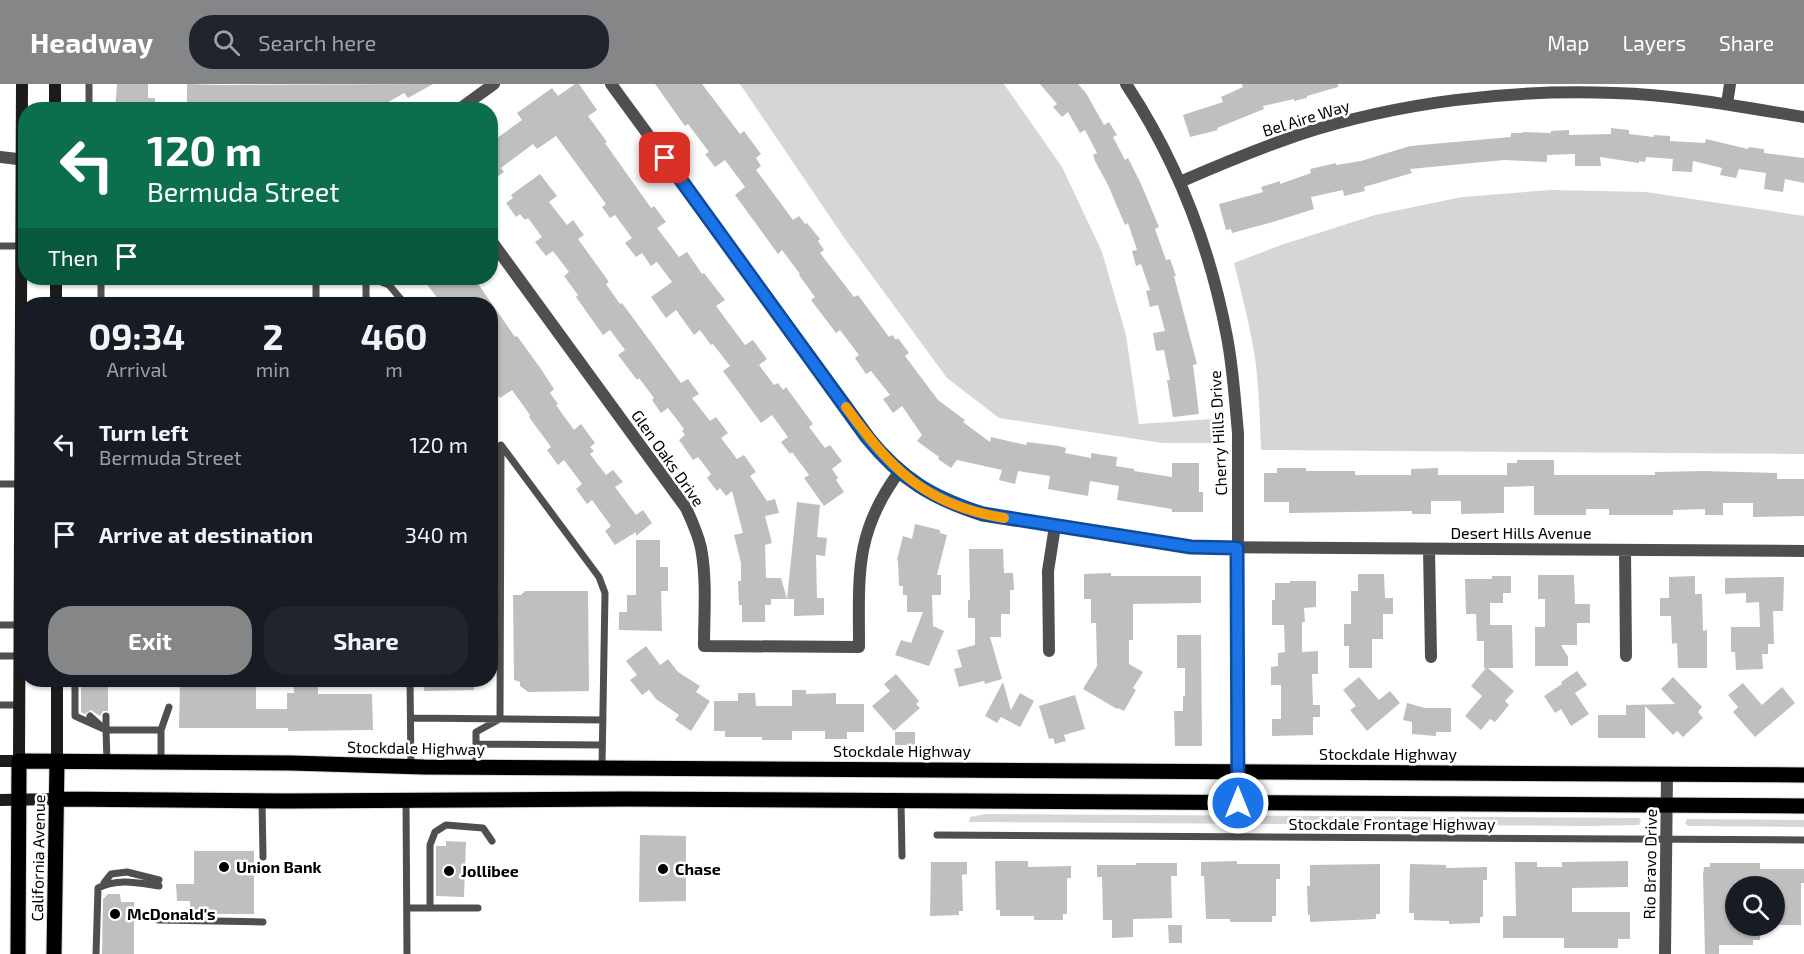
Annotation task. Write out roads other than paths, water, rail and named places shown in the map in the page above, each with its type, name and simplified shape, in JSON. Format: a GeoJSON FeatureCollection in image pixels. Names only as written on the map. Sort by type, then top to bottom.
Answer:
{"type":"FeatureCollection","features":[{"type":"Feature","properties":{"kind":"main road"},"geometry":{"type":"LineString","coordinates":[[22,84],[22,102]]}},
{"type":"Feature","properties":{"kind":"main road"},"geometry":{"type":"LineString","coordinates":[[55,84],[55,102]]}},
{"type":"Feature","properties":{"kind":"main road"},"geometry":{"type":"LineString","coordinates":[[19,687],[19,761]]}},
{"type":"Feature","properties":{"kind":"main road"},"geometry":{"type":"LineString","coordinates":[[57,687],[57,762]]}},
{"type":"Feature","properties":{"kind":"main road","name":"Stockdale Highway"},"geometry":{"type":"LineString","coordinates":[[0,761],[291,763],[411,767],[1804,775]]}},
{"type":"Feature","properties":{"kind":"main road","name":"California Avenue"},"geometry":{"type":"LineString","coordinates":[[18,954],[19,761]]}},
{"type":"Feature","properties":{"kind":"main road","name":"California Avenue"},"geometry":{"type":"LineString","coordinates":[[54,954],[57,762]]}},
{"type":"Feature","properties":{"kind":"main road"},"geometry":{"type":"LineString","coordinates":[[0,800],[901,801],[1804,806]]}},
{"type":"Feature","properties":{"kind":"street"},"geometry":{"type":"LineString","coordinates":[[469,102],[494,84]]}},
{"type":"Feature","properties":{"kind":"street","name":"Desert Hills Avenue"},"geometry":{"type":"LineString","coordinates":[[611,84],[881,453],[899,472],[934,496],[960,507],[983,514],[1191,547],[1804,551]]}},
{"type":"Feature","properties":{"kind":"street","name":"Cherry Hills Drive"},"geometry":{"type":"LineString","coordinates":[[1126,84],[1162,145],[1180,182],[1205,248],[1228,339],[1238,433],[1238,803]]}},
{"type":"Feature","properties":{"kind":"street"},"geometry":{"type":"LineString","coordinates":[[1727,104],[1730,84]]}},
{"type":"Feature","properties":{"kind":"street","name":"Bel Aire Way"},"geometry":{"type":"LineString","coordinates":[[1180,182],[1240,156],[1290,138],[1361,118],[1423,105],[1549,88],[1664,96],[1804,117]]}},
{"type":"Feature","properties":{"kind":"street"},"geometry":{"type":"LineString","coordinates":[[0,157],[18,159]]}},
{"type":"Feature","properties":{"kind":"street","name":"Glen Oaks Drive"},"geometry":{"type":"LineString","coordinates":[[498,250],[686,508],[694,525],[704,566],[704,646],[859,647],[859,579],[865,535],[885,490],[899,472]]}},
{"type":"Feature","properties":{"kind":"street"},"geometry":{"type":"LineString","coordinates":[[1049,651],[1048,571],[1055,526]]}},
{"type":"Feature","properties":{"kind":"street"},"geometry":{"type":"LineString","coordinates":[[1429,549],[1431,657]]}},
{"type":"Feature","properties":{"kind":"street"},"geometry":{"type":"LineString","coordinates":[[1625,550],[1626,656]]}},
{"type":"Feature","properties":{"kind":"street","name":"Rio Bravo Drive"},"geometry":{"type":"LineString","coordinates":[[1665,954],[1667,774]]}},
{"type":"Feature","properties":{"kind":"lane"},"geometry":{"type":"LineString","coordinates":[[89,84],[89,102]]}},
{"type":"Feature","properties":{"kind":"lane"},"geometry":{"type":"LineString","coordinates":[[0,246],[18,246]]}},
{"type":"Feature","properties":{"kind":"lane"},"geometry":{"type":"LineString","coordinates":[[389,285],[399,297]]}},
{"type":"Feature","properties":{"kind":"lane"},"geometry":{"type":"LineString","coordinates":[[500,719],[501,445],[599,576],[605,593],[602,767]]}},
{"type":"Feature","properties":{"kind":"lane"},"geometry":{"type":"LineString","coordinates":[[0,484],[18,484]]}},
{"type":"Feature","properties":{"kind":"lane"},"geometry":{"type":"LineString","coordinates":[[0,625],[18,625]]}},
{"type":"Feature","properties":{"kind":"lane"},"geometry":{"type":"LineString","coordinates":[[0,656],[18,656]]}},
{"type":"Feature","properties":{"kind":"lane"},"geometry":{"type":"LineString","coordinates":[[75,687],[75,716],[106,730],[161,730]]}},
{"type":"Feature","properties":{"kind":"lane"},"geometry":{"type":"LineString","coordinates":[[411,687],[411,767]]}},
{"type":"Feature","properties":{"kind":"lane"},"geometry":{"type":"LineString","coordinates":[[0,705],[19,705]]}},
{"type":"Feature","properties":{"kind":"lane"},"geometry":{"type":"LineString","coordinates":[[162,762],[161,730],[169,707]]}},
{"type":"Feature","properties":{"kind":"lane"},"geometry":{"type":"LineString","coordinates":[[90,716],[106,730]]}},
{"type":"Feature","properties":{"kind":"lane"},"geometry":{"type":"LineString","coordinates":[[106,716],[107,761]]}},
{"type":"Feature","properties":{"kind":"lane"},"geometry":{"type":"LineString","coordinates":[[411,718],[603,720]]}},
{"type":"Feature","properties":{"kind":"lane"},"geometry":{"type":"LineString","coordinates":[[476,767],[476,732],[500,719]]}},
{"type":"Feature","properties":{"kind":"lane"},"geometry":{"type":"LineString","coordinates":[[476,744],[602,745]]}},
{"type":"Feature","properties":{"kind":"lane"},"geometry":{"type":"LineString","coordinates":[[406,800],[407,954]]}},
{"type":"Feature","properties":{"kind":"lane"},"geometry":{"type":"LineString","coordinates":[[262,801],[263,857]]}},
{"type":"Feature","properties":{"kind":"lane"},"geometry":{"type":"LineString","coordinates":[[901,801],[902,856]]}},
{"type":"Feature","properties":{"kind":"lane"},"geometry":{"type":"LineString","coordinates":[[430,908],[430,844],[435,832],[446,825],[483,828],[492,841]]}},
{"type":"Feature","properties":{"kind":"lane","name":"Stockdale Frontage Highway"},"geometry":{"type":"LineString","coordinates":[[936,834],[1804,840]]}},
{"type":"Feature","properties":{"kind":"lane"},"geometry":{"type":"LineString","coordinates":[[96,954],[98,888],[110,883],[159,883]]}},
{"type":"Feature","properties":{"kind":"lane"},"geometry":{"type":"LineString","coordinates":[[407,908],[478,908]]}},
{"type":"Feature","properties":{"kind":"lane"},"geometry":{"type":"LineString","coordinates":[[158,920],[263,922]]}},
{"type":"Feature","properties":{"kind":"place","name":"Union Bank"},"geometry":{"type":"Point","coordinates":[224,867]}},
{"type":"Feature","properties":{"kind":"place","name":"Chase"},"geometry":{"type":"Point","coordinates":[663,869]}},
{"type":"Feature","properties":{"kind":"place","name":"Jollibee"},"geometry":{"type":"Point","coordinates":[449,871]}},
{"type":"Feature","properties":{"kind":"place","name":"McDonald's"},"geometry":{"type":"Point","coordinates":[115,914]}}]}
